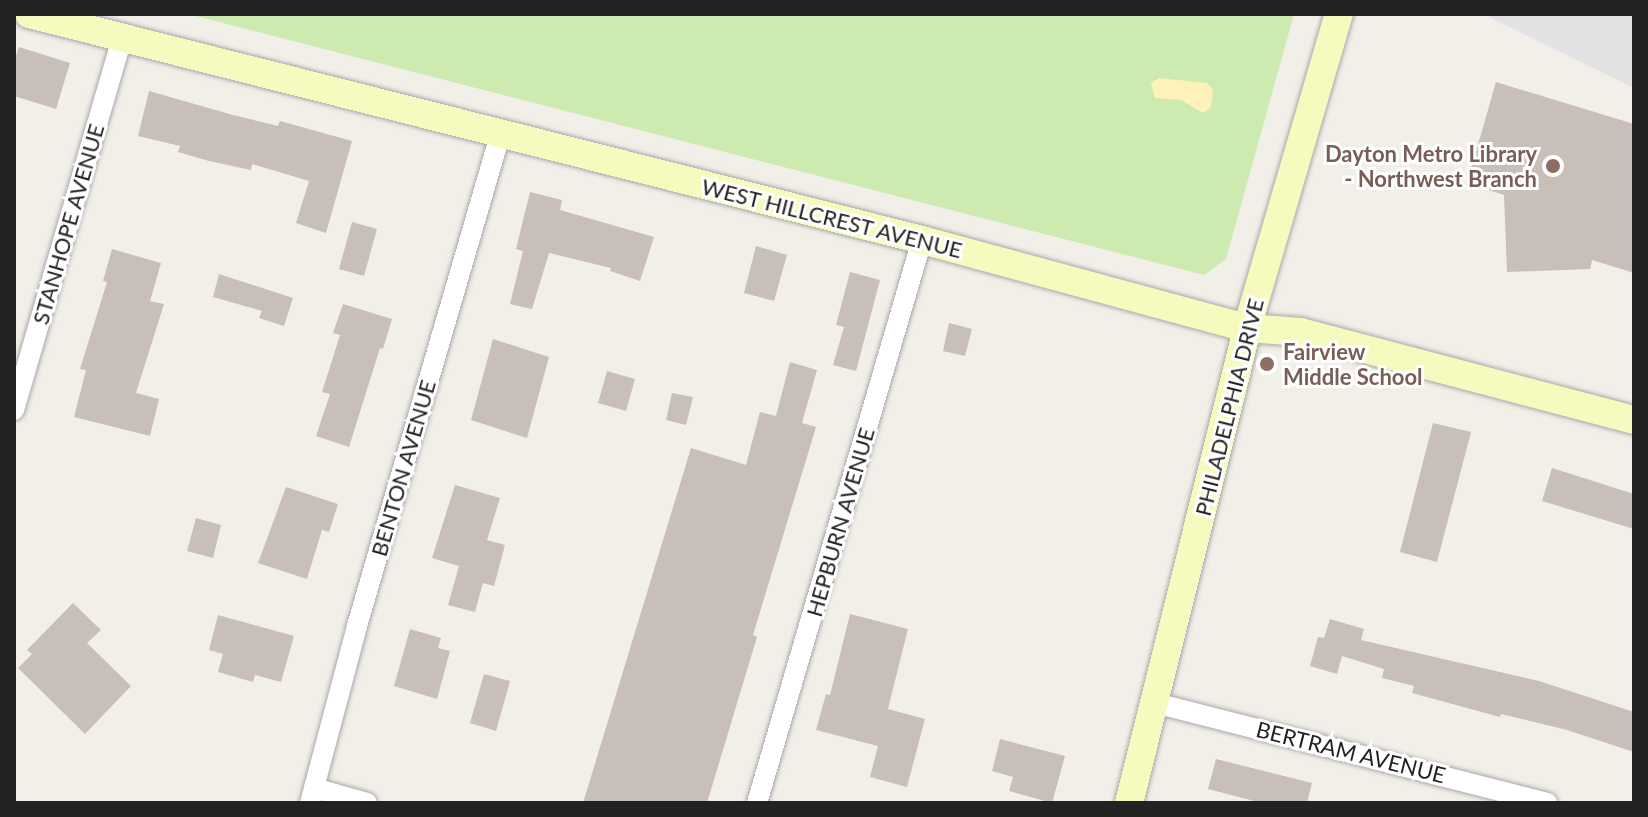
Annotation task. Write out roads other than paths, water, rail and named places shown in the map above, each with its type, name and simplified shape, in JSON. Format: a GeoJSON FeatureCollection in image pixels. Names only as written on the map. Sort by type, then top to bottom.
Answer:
{"type":"FeatureCollection","features":[{"type":"Feature","properties":{"kind":"street","name":"WEST HILLCREST AVENUE"},"geometry":{"type":"LineString","coordinates":[[29,14],[922,240],[1247,328],[1301,332],[1634,420]]}},
{"type":"Feature","properties":{"kind":"street","name":"PHILADELPHIA DRIVE"},"geometry":{"type":"LineString","coordinates":[[1129,803],[1247,328],[1339,14]]}},
{"type":"Feature","properties":{"kind":"street","name":"STANHOPE AVENUE"},"geometry":{"type":"LineString","coordinates":[[14,410],[122,38]]}},
{"type":"Feature","properties":{"kind":"street","name":"BENTON AVENUE"},"geometry":{"type":"LineString","coordinates":[[312,795],[357,626],[500,135]]}},
{"type":"Feature","properties":{"kind":"street","name":"HEPBURN AVENUE"},"geometry":{"type":"LineString","coordinates":[[757,803],[922,240]]}},
{"type":"Feature","properties":{"kind":"street","name":"BERTRAM AVENUE"},"geometry":{"type":"LineString","coordinates":[[1155,703],[1547,803]]}},
{"type":"Feature","properties":{"kind":"street"},"geometry":{"type":"LineString","coordinates":[[312,795],[367,803]]}},
{"type":"Feature","properties":{"kind":"place","name":"Dayton Metro Library - Northwest Branch"},"geometry":{"type":"Point","coordinates":[1553,166]}},
{"type":"Feature","properties":{"kind":"place","name":"Fairview Middle School"},"geometry":{"type":"Point","coordinates":[1267,364]}}]}
